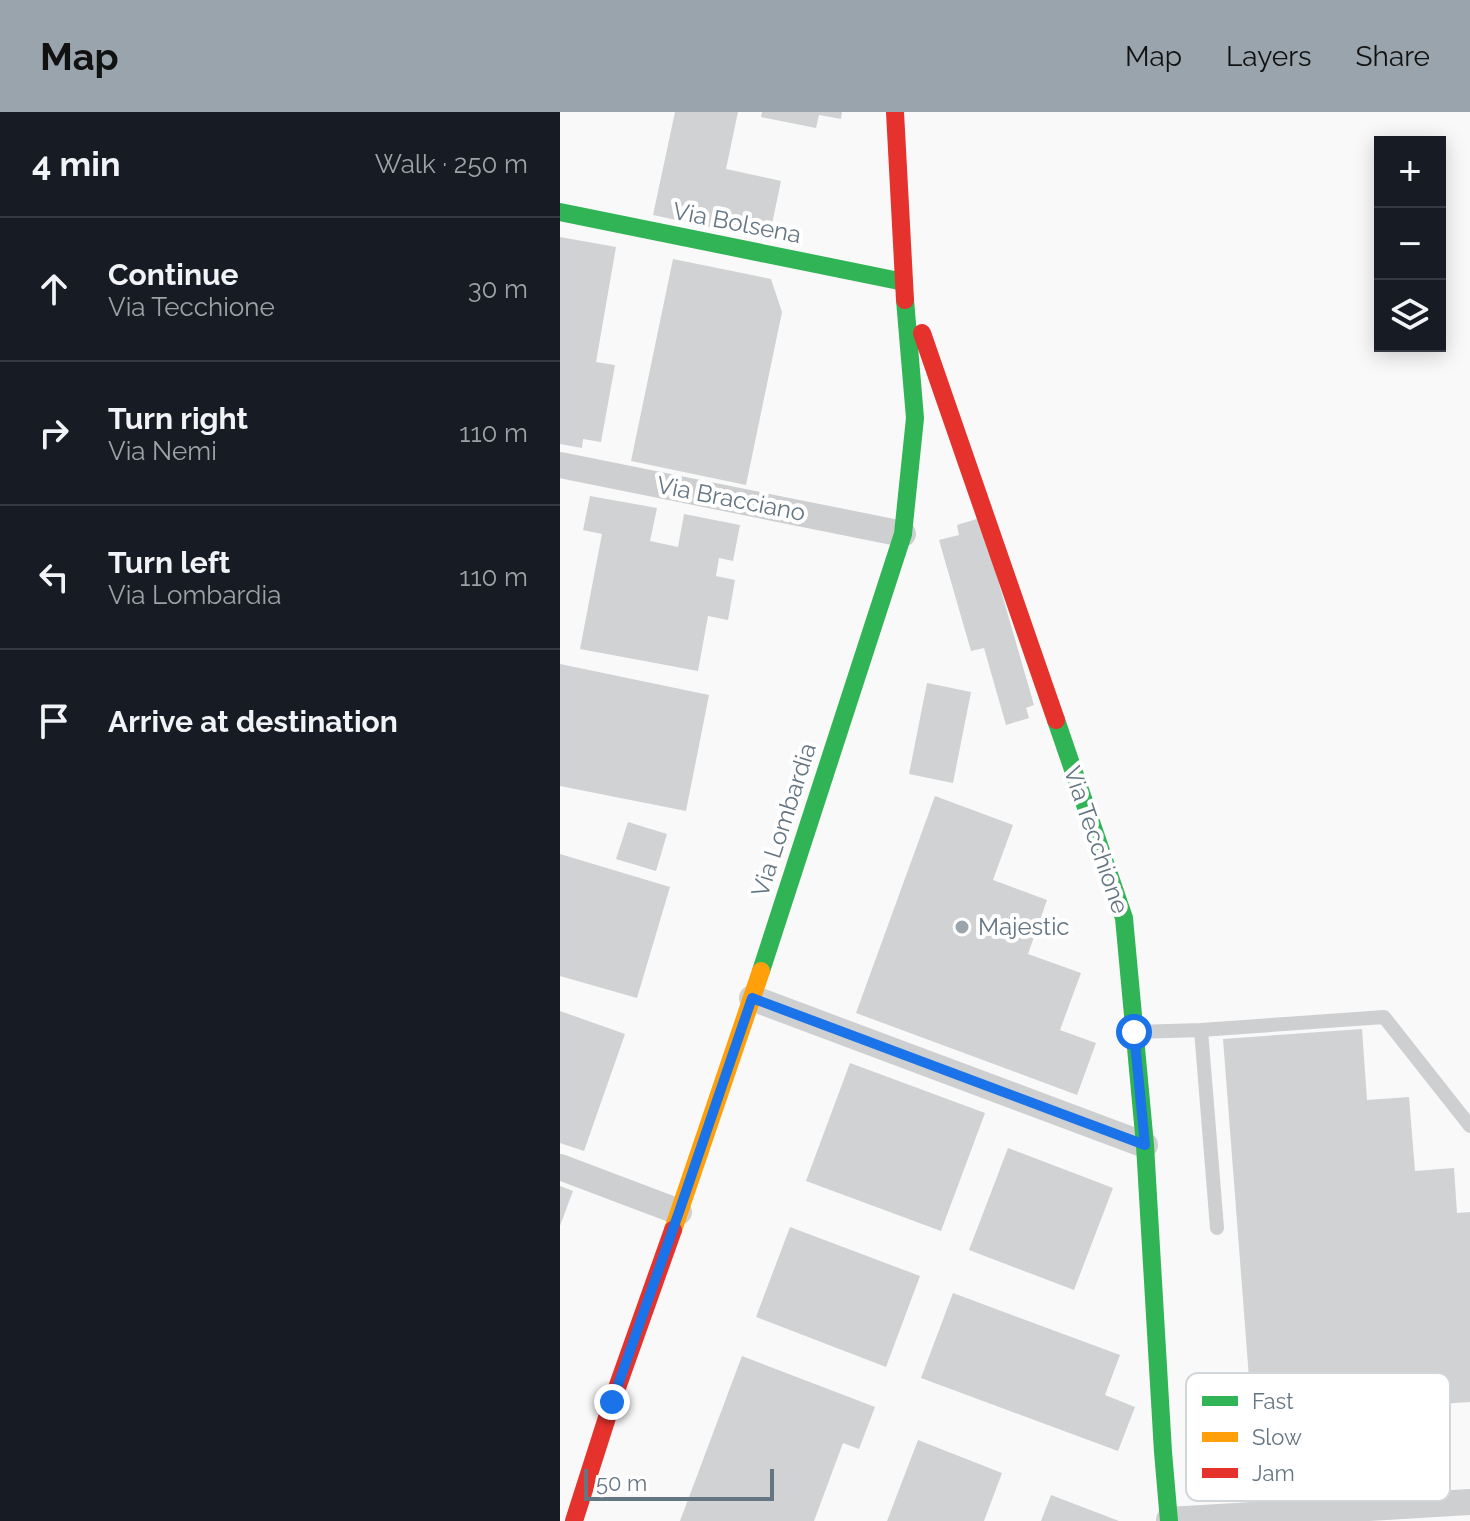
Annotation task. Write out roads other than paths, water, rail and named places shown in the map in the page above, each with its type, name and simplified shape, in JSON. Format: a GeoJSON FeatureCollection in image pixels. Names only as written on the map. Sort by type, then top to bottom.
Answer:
{"type":"FeatureCollection","features":[{"type":"Feature","properties":{"kind":"street","name":"Via Lombardia"},"geometry":{"type":"LineString","coordinates":[[576,1516],[612,1402],[752,998],[903,534],[915,418],[895,112]]}},
{"type":"Feature","properties":{"kind":"street","name":"Via Bolsena"},"geometry":{"type":"LineString","coordinates":[[560,212],[904,282]]}},
{"type":"Feature","properties":{"kind":"street","name":"Via Tecchione"},"geometry":{"type":"LineString","coordinates":[[904,282],[1124,918],[1145,1145],[1169,1520],[1470,1502]]}},
{"type":"Feature","properties":{"kind":"street","name":"Via Bracciano"},"geometry":{"type":"LineString","coordinates":[[560,465],[903,534]]}},
{"type":"Feature","properties":{"kind":"street"},"geometry":{"type":"LineString","coordinates":[[752,998],[1145,1145]]}},
{"type":"Feature","properties":{"kind":"street"},"geometry":{"type":"LineString","coordinates":[[560,1167],[679,1212]]}},
{"type":"Feature","properties":{"kind":"lane"},"geometry":{"type":"LineString","coordinates":[[1134,1032],[1384,1017],[1470,1126]]}},
{"type":"Feature","properties":{"kind":"lane"},"geometry":{"type":"LineString","coordinates":[[1201,1030],[1217,1228]]}},
{"type":"Feature","properties":{"kind":"place","name":"Majestic"},"geometry":{"type":"Point","coordinates":[962,927]}}]}
